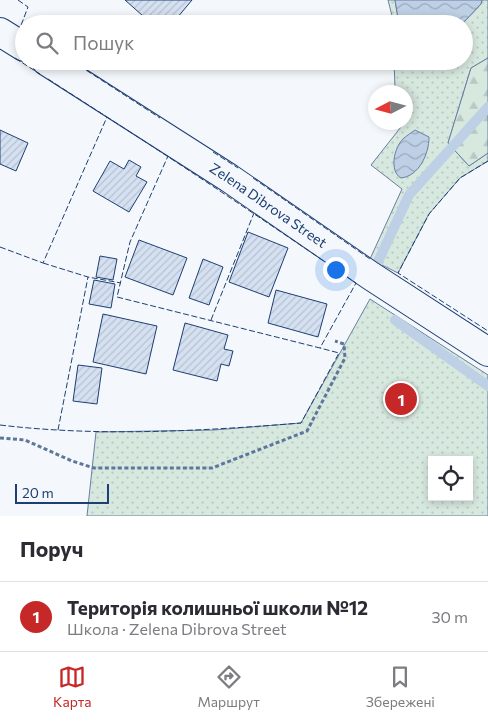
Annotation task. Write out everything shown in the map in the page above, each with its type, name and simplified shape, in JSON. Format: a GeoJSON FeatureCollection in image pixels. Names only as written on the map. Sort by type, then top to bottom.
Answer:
{"type":"FeatureCollection","features":[{"type":"Feature","properties":{"kind":"street"},"geometry":{"type":"LineString","coordinates":[[0,32],[15,41]]}},
{"type":"Feature","properties":{"kind":"street","name":"Zelena Dibrova Street"},"geometry":{"type":"LineString","coordinates":[[60,70],[228,178],[488,352]]}},
{"type":"Feature","properties":{"kind":"path"},"geometry":{"type":"LineString","coordinates":[[0,438],[25,440],[72,462],[94,468],[212,468],[308,430],[345,358],[344,344],[335,341]]}},
{"type":"Feature","properties":{"kind":"green space"},"geometry":{"type":"Polygon","coordinates":[[[388,0],[395,0],[398,15],[392,15],[388,0]]]}},
{"type":"Feature","properties":{"kind":"green space"},"geometry":{"type":"Polygon","coordinates":[[[482,0],[488,0],[488,58],[473,67],[473,15],[471,15],[481,4],[482,0]]]}},
{"type":"Feature","properties":{"kind":"green space"},"geometry":{"type":"Polygon","coordinates":[[[488,58],[488,153],[469,166],[448,143],[473,67],[488,58]]]}},
{"type":"Feature","properties":{"kind":"green space"},"geometry":{"type":"Polygon","coordinates":[[[394,70],[470,70],[448,143],[469,166],[488,153],[488,161],[460,178],[429,214],[398,273],[370,259],[402,189],[371,165],[399,130],[413,130],[413,85],[395,85],[394,70]]]}},
{"type":"Feature","properties":{"kind":"green space"},"geometry":{"type":"Polygon","coordinates":[[[370,299],[488,375],[488,516],[87,516],[96,432],[214,430],[301,423],[370,299]]]}},
{"type":"Feature","properties":{"kind":"water"},"geometry":{"type":"Polygon","coordinates":[[[395,0],[482,0],[481,4],[471,15],[398,15],[395,0]]]}},
{"type":"Feature","properties":{"kind":"water"},"geometry":{"type":"Polygon","coordinates":[[[415,130],[429,137],[429,144],[425,157],[418,169],[401,178],[395,170],[395,153],[403,139],[415,130]]]}},
{"type":"Feature","properties":{"kind":"building"},"geometry":{"type":"Polygon","coordinates":[[[125,0],[192,0],[180,15],[142,15],[125,0]]]}},
{"type":"Feature","properties":{"kind":"building"},"geometry":{"type":"Polygon","coordinates":[[[0,130],[28,143],[16,171],[0,164],[0,130]]]}},
{"type":"Feature","properties":{"kind":"building"},"geometry":{"type":"Polygon","coordinates":[[[129,160],[141,167],[136,176],[147,182],[129,212],[93,191],[110,161],[124,169],[129,160]]]}},
{"type":"Feature","properties":{"kind":"building"},"geometry":{"type":"Polygon","coordinates":[[[248,232],[288,248],[269,297],[229,282],[248,232]]]}},
{"type":"Feature","properties":{"kind":"building"},"geometry":{"type":"Polygon","coordinates":[[[139,240],[187,258],[173,295],[125,277],[139,240]]]}},
{"type":"Feature","properties":{"kind":"building"},"geometry":{"type":"Polygon","coordinates":[[[100,256],[117,259],[113,280],[96,277],[100,256]]]}},
{"type":"Feature","properties":{"kind":"building"},"geometry":{"type":"Polygon","coordinates":[[[203,259],[223,267],[209,305],[189,298],[203,259]]]}},
{"type":"Feature","properties":{"kind":"building"},"geometry":{"type":"Polygon","coordinates":[[[94,280],[115,284],[111,308],[89,304],[94,280]]]}},
{"type":"Feature","properties":{"kind":"building"},"geometry":{"type":"Polygon","coordinates":[[[276,290],[327,304],[318,337],[268,323],[276,290]]]}},
{"type":"Feature","properties":{"kind":"building"},"geometry":{"type":"Polygon","coordinates":[[[103,314],[157,326],[146,374],[93,362],[103,314]]]}},
{"type":"Feature","properties":{"kind":"building"},"geometry":{"type":"Polygon","coordinates":[[[185,323],[228,335],[224,349],[233,351],[229,366],[221,364],[217,381],[173,370],[185,323]]]}},
{"type":"Feature","properties":{"kind":"building"},"geometry":{"type":"Polygon","coordinates":[[[78,365],[102,368],[97,404],[73,401],[78,365]]]}},
{"type":"Feature","properties":{"kind":"waterway"},"geometry":{"type":"LineString","coordinates":[[377,264],[409,195],[488,107]]}},
{"type":"Feature","properties":{"kind":"waterway"},"geometry":{"type":"LineString","coordinates":[[395,320],[488,386]]}},
{"type":"Feature","properties":{"kind":"fence"},"geometry":{"type":"LineString","coordinates":[[18,0],[28,7],[25,15]]}},
{"type":"Feature","properties":{"kind":"fence"},"geometry":{"type":"LineString","coordinates":[[34,70],[40,74]]}},
{"type":"Feature","properties":{"kind":"fence"},"geometry":{"type":"LineString","coordinates":[[86,70],[160,118]]}},
{"type":"Feature","properties":{"kind":"fence"},"geometry":{"type":"LineString","coordinates":[[48,79],[107,117]]}},
{"type":"Feature","properties":{"kind":"fence"},"geometry":{"type":"LineString","coordinates":[[0,247],[43,263],[107,117],[138,137],[170,158],[232,199],[356,283],[320,348],[117,297],[130,242],[168,156]]}},
{"type":"Feature","properties":{"kind":"fence"},"geometry":{"type":"LineString","coordinates":[[213,152],[238,168]]}},
{"type":"Feature","properties":{"kind":"fence"},"geometry":{"type":"LineString","coordinates":[[488,161],[460,178],[429,214],[398,273],[488,331]]}},
{"type":"Feature","properties":{"kind":"fence"},"geometry":{"type":"LineString","coordinates":[[253,178],[370,259]]}},
{"type":"Feature","properties":{"kind":"fence"},"geometry":{"type":"LineString","coordinates":[[211,320],[254,213]]}},
{"type":"Feature","properties":{"kind":"fence"},"geometry":{"type":"LineString","coordinates":[[43,263],[88,277],[121,283]]}},
{"type":"Feature","properties":{"kind":"fence"},"geometry":{"type":"LineString","coordinates":[[58,430],[88,277]]}},
{"type":"Feature","properties":{"kind":"fence"},"geometry":{"type":"LineString","coordinates":[[0,425],[75,431],[150,432],[301,423],[339,353],[320,348]]}},
{"type":"Feature","properties":{"kind":"place","name":"Територія колишньої школи №12"},"geometry":{"type":"Point","coordinates":[401,399]}}]}
